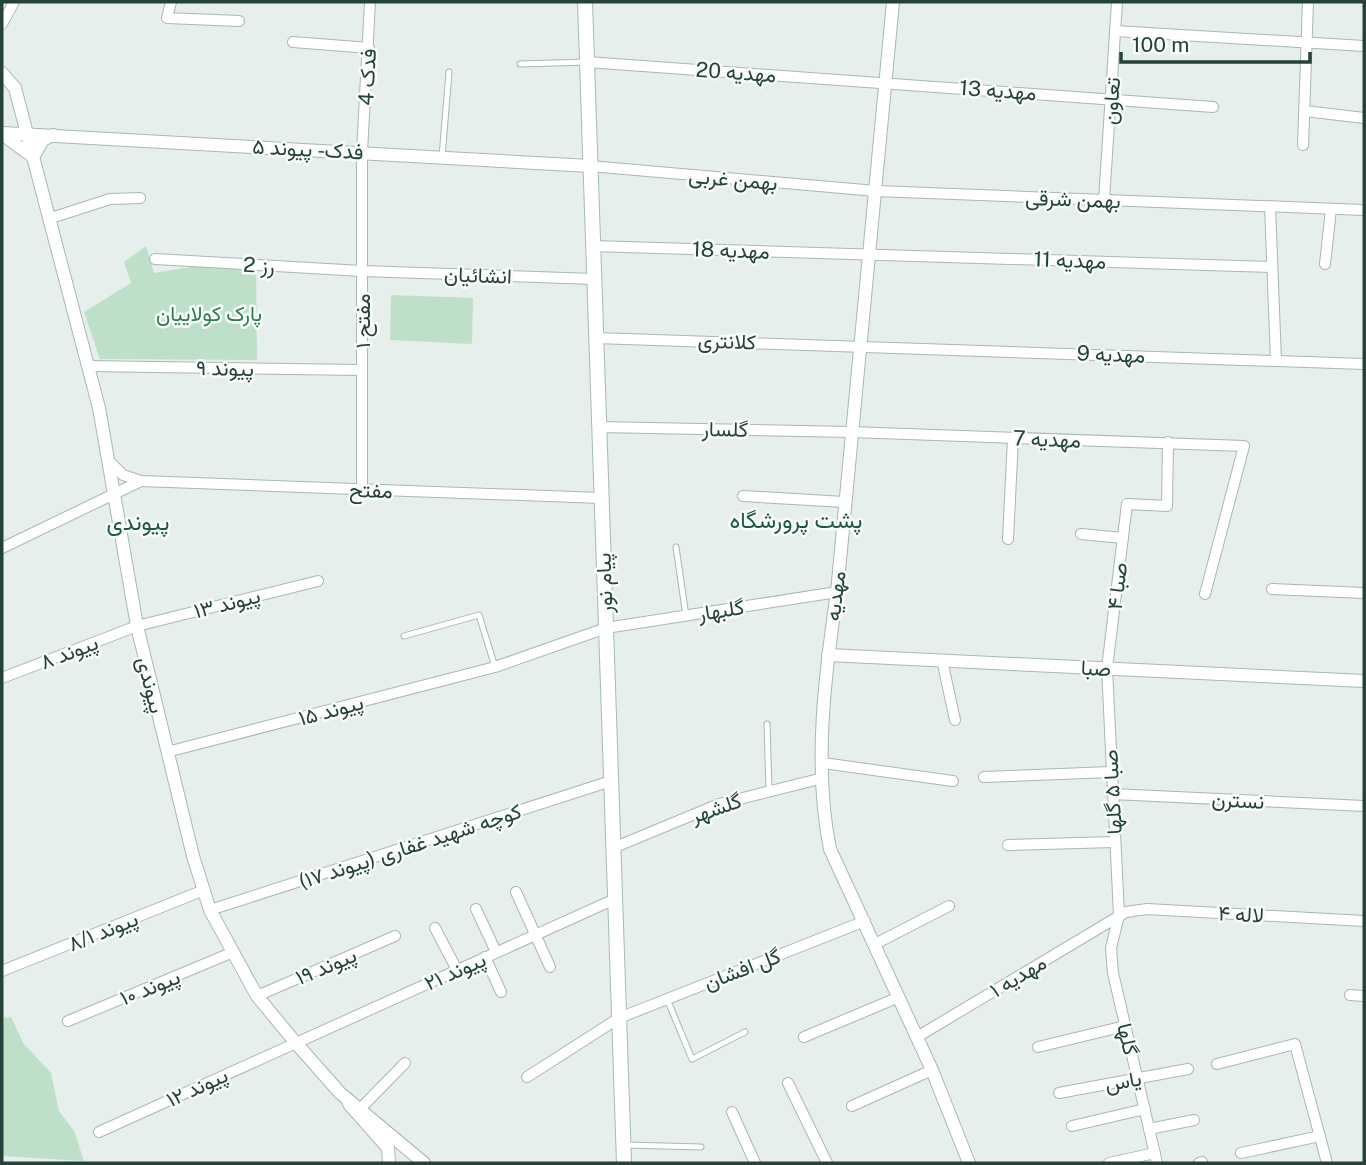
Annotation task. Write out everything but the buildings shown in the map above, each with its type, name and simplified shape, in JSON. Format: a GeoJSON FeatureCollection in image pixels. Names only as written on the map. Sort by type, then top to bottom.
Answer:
{"type":"FeatureCollection","features":[{"type":"Feature","properties":{"kind":"main road","name":"پیام نور"},"geometry":{"type":"LineString","coordinates":[[585,2],[624,1163]]}},
{"type":"Feature","properties":{"kind":"street"},"geometry":{"type":"LineString","coordinates":[[2,23],[14,2]]}},
{"type":"Feature","properties":{"kind":"street"},"geometry":{"type":"LineString","coordinates":[[171,2],[167,18],[239,21]]}},
{"type":"Feature","properties":{"kind":"street","name":"فدک 4"},"geometry":{"type":"LineString","coordinates":[[362,152],[370,2]]}},
{"type":"Feature","properties":{"kind":"street","name":"مهدیه"},"geometry":{"type":"LineString","coordinates":[[893,2],[877,191],[844,502],[838,592],[828,655],[823,763],[824,818],[830,849],[932,1070],[969,1163]]}},
{"type":"Feature","properties":{"kind":"street","name":"تعاون"},"geometry":{"type":"LineString","coordinates":[[1104,200],[1117,2]]}},
{"type":"Feature","properties":{"kind":"street"},"geometry":{"type":"LineString","coordinates":[[1303,145],[1309,42],[1308,2]]}},
{"type":"Feature","properties":{"kind":"street"},"geometry":{"type":"LineString","coordinates":[[1115,31],[1364,46]]}},
{"type":"Feature","properties":{"kind":"street"},"geometry":{"type":"LineString","coordinates":[[292,42],[369,48]]}},
{"type":"Feature","properties":{"kind":"street","name":"مهدیه 20"},"geometry":{"type":"LineString","coordinates":[[587,62],[886,82]]}},
{"type":"Feature","properties":{"kind":"street"},"geometry":{"type":"LineString","coordinates":[[2,73],[15,89],[19,104],[15,121],[2,133],[33,157],[43,140],[59,134]]}},
{"type":"Feature","properties":{"kind":"street","name":"مهدیه 13"},"geometry":{"type":"LineString","coordinates":[[886,82],[1213,107]]}},
{"type":"Feature","properties":{"kind":"street","name":"پیوندی"},"geometry":{"type":"LineString","coordinates":[[19,104],[88,366],[110,462],[136,626],[210,910],[231,953],[257,996],[295,1042],[340,1093],[360,1108],[411,1158],[424,1163]]}},
{"type":"Feature","properties":{"kind":"street"},"geometry":{"type":"LineString","coordinates":[[1305,111],[1364,118]]}},
{"type":"Feature","properties":{"kind":"street","name":"فدک - پیوند ۵"},"geometry":{"type":"LineString","coordinates":[[2,133],[26,132],[590,166]]}},
{"type":"Feature","properties":{"kind":"street","name":"مفتح ۱"},"geometry":{"type":"LineString","coordinates":[[362,152],[362,489]]}},
{"type":"Feature","properties":{"kind":"street","name":"بهمن غربی"},"geometry":{"type":"LineString","coordinates":[[590,166],[877,191]]}},
{"type":"Feature","properties":{"kind":"street","name":"بهمن شرقی"},"geometry":{"type":"LineString","coordinates":[[877,191],[1364,211]]}},
{"type":"Feature","properties":{"kind":"street"},"geometry":{"type":"LineString","coordinates":[[51,218],[110,199],[140,198]]}},
{"type":"Feature","properties":{"kind":"street"},"geometry":{"type":"LineString","coordinates":[[1270,206],[1276,361]]}},
{"type":"Feature","properties":{"kind":"street"},"geometry":{"type":"LineString","coordinates":[[1325,264],[1331,209]]}},
{"type":"Feature","properties":{"kind":"street","name":"مهدیه 18"},"geometry":{"type":"LineString","coordinates":[[592,246],[869,253]]}},
{"type":"Feature","properties":{"kind":"street","name":"مهدیه 11"},"geometry":{"type":"LineString","coordinates":[[869,253],[1271,267]]}},
{"type":"Feature","properties":{"kind":"street","name":"رز 2"},"geometry":{"type":"LineString","coordinates":[[155,259],[362,271]]}},
{"type":"Feature","properties":{"kind":"street","name":"انشائیان"},"geometry":{"type":"LineString","coordinates":[[362,271],[594,279]]}},
{"type":"Feature","properties":{"kind":"street","name":"کلانتری"},"geometry":{"type":"LineString","coordinates":[[596,338],[859,345]]}},
{"type":"Feature","properties":{"kind":"street","name":"مهدیه 9"},"geometry":{"type":"LineString","coordinates":[[859,345],[1364,364]]}},
{"type":"Feature","properties":{"kind":"street","name":"پیوند ۹"},"geometry":{"type":"LineString","coordinates":[[88,366],[362,370]]}},
{"type":"Feature","properties":{"kind":"street","name":"گلسار"},"geometry":{"type":"LineString","coordinates":[[599,427],[851,432]]}},
{"type":"Feature","properties":{"kind":"street","name":"مهدیه 7"},"geometry":{"type":"LineString","coordinates":[[851,432],[1244,446],[1205,594]]}},
{"type":"Feature","properties":{"kind":"street"},"geometry":{"type":"LineString","coordinates":[[1008,539],[1013,438]]}},
{"type":"Feature","properties":{"kind":"street","name":"صبا ۴"},"geometry":{"type":"LineString","coordinates":[[1107,668],[1127,504],[1167,506],[1168,442]]}},
{"type":"Feature","properties":{"kind":"street"},"geometry":{"type":"LineString","coordinates":[[110,462],[123,475],[141,481]]}},
{"type":"Feature","properties":{"kind":"street"},"geometry":{"type":"LineString","coordinates":[[2,548],[141,481]]}},
{"type":"Feature","properties":{"kind":"street","name":"مفتح"},"geometry":{"type":"LineString","coordinates":[[141,481],[601,498]]}},
{"type":"Feature","properties":{"kind":"street"},"geometry":{"type":"LineString","coordinates":[[743,496],[844,502]]}},
{"type":"Feature","properties":{"kind":"street"},"geometry":{"type":"LineString","coordinates":[[1081,534],[1123,538]]}},
{"type":"Feature","properties":{"kind":"street","name":"پیوند ۱۳"},"geometry":{"type":"LineString","coordinates":[[136,626],[318,580]]}},
{"type":"Feature","properties":{"kind":"street"},"geometry":{"type":"LineString","coordinates":[[1272,589],[1364,593]]}},
{"type":"Feature","properties":{"kind":"street","name":"گلبهار"},"geometry":{"type":"LineString","coordinates":[[495,667],[606,628],[838,592]]}},
{"type":"Feature","properties":{"kind":"street","name":"پیوند ۸"},"geometry":{"type":"LineString","coordinates":[[2,678],[136,626]]}},
{"type":"Feature","properties":{"kind":"street","name":"صبا"},"geometry":{"type":"LineString","coordinates":[[828,655],[1364,681]]}},
{"type":"Feature","properties":{"kind":"street"},"geometry":{"type":"LineString","coordinates":[[942,660],[955,720]]}},
{"type":"Feature","properties":{"kind":"street","name":"پیوند ۱۵"},"geometry":{"type":"LineString","coordinates":[[167,752],[495,667]]}},
{"type":"Feature","properties":{"kind":"street","name":"صبا ۵ گلها"},"geometry":{"type":"LineString","coordinates":[[1107,668],[1119,915]]}},
{"type":"Feature","properties":{"kind":"street"},"geometry":{"type":"LineString","coordinates":[[823,763],[953,780]]}},
{"type":"Feature","properties":{"kind":"street"},"geometry":{"type":"LineString","coordinates":[[984,776],[1110,772]]}},
{"type":"Feature","properties":{"kind":"street","name":"گلشهر"},"geometry":{"type":"LineString","coordinates":[[613,848],[719,804],[823,778]]}},
{"type":"Feature","properties":{"kind":"street","name":"کوچه شهید غفاری (پیوند ۱۷)"},"geometry":{"type":"LineString","coordinates":[[210,910],[611,781]]}},
{"type":"Feature","properties":{"kind":"street","name":"نسترن"},"geometry":{"type":"LineString","coordinates":[[1112,794],[1364,806]]}},
{"type":"Feature","properties":{"kind":"street"},"geometry":{"type":"LineString","coordinates":[[1008,845],[1115,842]]}},
{"type":"Feature","properties":{"kind":"street","name":"پیوند ۸/۱"},"geometry":{"type":"LineString","coordinates":[[2,971],[204,890]]}},
{"type":"Feature","properties":{"kind":"street"},"geometry":{"type":"LineString","coordinates":[[516,892],[550,967]]}},
{"type":"Feature","properties":{"kind":"street","name":"پیوند ۲۱"},"geometry":{"type":"LineString","coordinates":[[295,1042],[615,899]]}},
{"type":"Feature","properties":{"kind":"street"},"geometry":{"type":"LineString","coordinates":[[875,944],[949,906]]}},
{"type":"Feature","properties":{"kind":"street"},"geometry":{"type":"LineString","coordinates":[[476,909],[501,992]]}},
{"type":"Feature","properties":{"kind":"street","name":"لاله ۴"},"geometry":{"type":"LineString","coordinates":[[1119,915],[1147,909],[1364,921]]}},
{"type":"Feature","properties":{"kind":"street","name":"گلها"},"geometry":{"type":"LineString","coordinates":[[1119,915],[1111,948],[1113,973],[1156,1158]]}},
{"type":"Feature","properties":{"kind":"street","name":"مهدیه ۱"},"geometry":{"type":"LineString","coordinates":[[917,1037],[1119,915]]}},
{"type":"Feature","properties":{"kind":"street","name":"گل افشان"},"geometry":{"type":"LineString","coordinates":[[527,1077],[619,1018],[865,921]]}},
{"type":"Feature","properties":{"kind":"street"},"geometry":{"type":"LineString","coordinates":[[435,928],[457,970]]}},
{"type":"Feature","properties":{"kind":"street","name":"پیوند ۱۹"},"geometry":{"type":"LineString","coordinates":[[257,996],[395,936]]}},
{"type":"Feature","properties":{"kind":"street","name":"پیوند ۱۰"},"geometry":{"type":"LineString","coordinates":[[68,1021],[231,953]]}},
{"type":"Feature","properties":{"kind":"street"},"geometry":{"type":"LineString","coordinates":[[1350,995],[1364,996]]}},
{"type":"Feature","properties":{"kind":"street"},"geometry":{"type":"LineString","coordinates":[[804,1037],[899,997]]}},
{"type":"Feature","properties":{"kind":"street"},"geometry":{"type":"LineString","coordinates":[[1038,1047],[1125,1026]]}},
{"type":"Feature","properties":{"kind":"street","name":"پیوند ۱۲"},"geometry":{"type":"LineString","coordinates":[[99,1132],[295,1042]]}},
{"type":"Feature","properties":{"kind":"street"},"geometry":{"type":"LineString","coordinates":[[1217,1064],[1292,1044],[1297,1047],[1326,1163]]}},
{"type":"Feature","properties":{"kind":"street"},"geometry":{"type":"LineString","coordinates":[[360,1108],[405,1063]]}},
{"type":"Feature","properties":{"kind":"street","name":"یاس"},"geometry":{"type":"LineString","coordinates":[[1059,1093],[1188,1069]]}},
{"type":"Feature","properties":{"kind":"street"},"geometry":{"type":"LineString","coordinates":[[852,1106],[932,1070]]}},
{"type":"Feature","properties":{"kind":"street"},"geometry":{"type":"LineString","coordinates":[[788,1083],[827,1163]]}},
{"type":"Feature","properties":{"kind":"street"},"geometry":{"type":"LineString","coordinates":[[340,1093],[360,1120],[388,1148],[390,1163]]}},
{"type":"Feature","properties":{"kind":"street"},"geometry":{"type":"LineString","coordinates":[[1072,1126],[1145,1110]]}},
{"type":"Feature","properties":{"kind":"street"},"geometry":{"type":"LineString","coordinates":[[732,1112],[755,1163]]}},
{"type":"Feature","properties":{"kind":"street"},"geometry":{"type":"LineString","coordinates":[[1149,1129],[1194,1120]]}},
{"type":"Feature","properties":{"kind":"street"},"geometry":{"type":"LineString","coordinates":[[1241,1153],[1320,1136]]}},
{"type":"Feature","properties":{"kind":"street"},"geometry":{"type":"LineString","coordinates":[[958,1137],[961,1163]]}},
{"type":"Feature","properties":{"kind":"street"},"geometry":{"type":"LineString","coordinates":[[1109,1163],[1156,1158]]}},
{"type":"Feature","properties":{"kind":"lane"},"geometry":{"type":"LineString","coordinates":[[520,64],[587,62]]}},
{"type":"Feature","properties":{"kind":"lane"},"geometry":{"type":"LineString","coordinates":[[442,157],[449,72]]}},
{"type":"Feature","properties":{"kind":"lane"},"geometry":{"type":"LineString","coordinates":[[676,547],[686,616]]}},
{"type":"Feature","properties":{"kind":"lane"},"geometry":{"type":"LineString","coordinates":[[404,636],[479,615],[495,667]]}},
{"type":"Feature","properties":{"kind":"lane"},"geometry":{"type":"LineString","coordinates":[[767,724],[769,791]]}},
{"type":"Feature","properties":{"kind":"lane"},"geometry":{"type":"LineString","coordinates":[[667,999],[692,1059],[745,1032]]}},
{"type":"Feature","properties":{"kind":"lane"},"geometry":{"type":"LineString","coordinates":[[623,1145],[701,1147]]}},
{"type":"Feature","properties":{"kind":"green space","name":"پارک کولاییان"},"geometry":{"type":"Polygon","coordinates":[[[146,246],[154,273],[197,266],[256,266],[257,360],[100,359],[84,312],[131,283],[124,262],[146,246]]]}},
{"type":"Feature","properties":{"kind":"green space"},"geometry":{"type":"Polygon","coordinates":[[[391,295],[473,298],[472,344],[390,340],[391,295]]]}},
{"type":"Feature","properties":{"kind":"green space"},"geometry":{"type":"Polygon","coordinates":[[[11,1017],[23,1043],[51,1073],[59,1111],[74,1131],[84,1161],[2,1156],[2,1018],[11,1017]]]}},
{"type":"Feature","properties":{"kind":"district","name":"پشت پرورشگاه"},"geometry":{"type":"Point","coordinates":[796,519]}},
{"type":"Feature","properties":{"kind":"district","name":"پیوندی"},"geometry":{"type":"Point","coordinates":[138,521]}}]}
